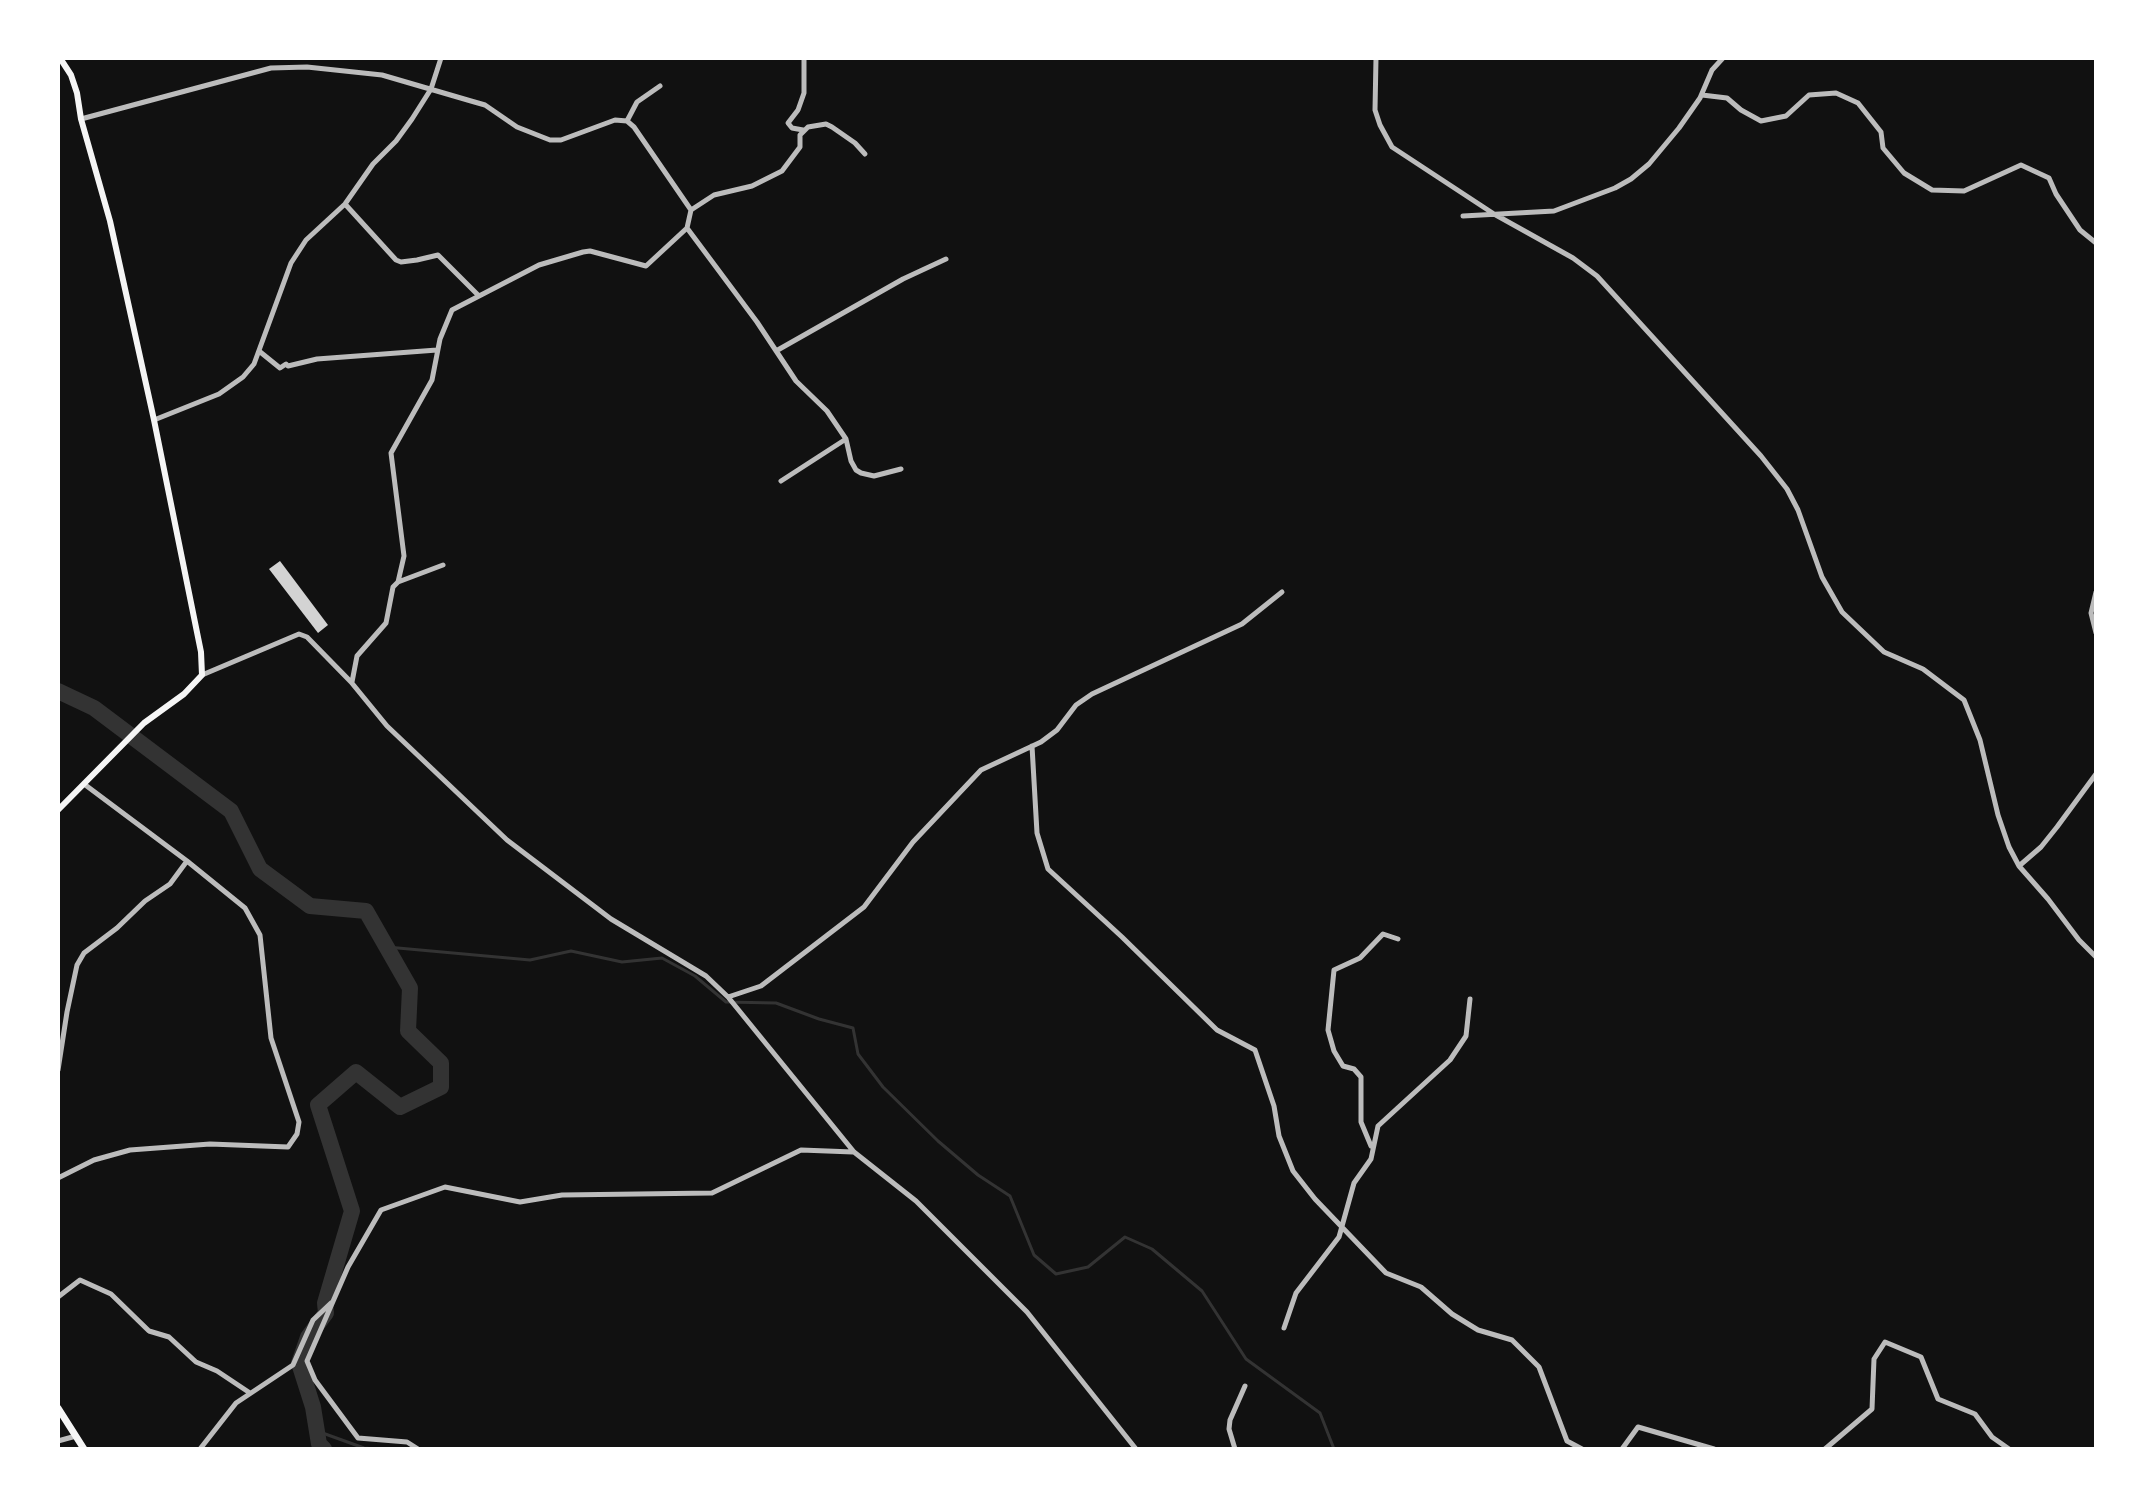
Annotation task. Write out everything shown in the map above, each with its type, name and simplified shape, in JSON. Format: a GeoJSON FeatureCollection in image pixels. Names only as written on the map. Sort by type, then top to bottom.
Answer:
{"type":"FeatureCollection","features":[{"type":"Feature","properties":{"kind":"main road"},"geometry":{"type":"LineString","coordinates":[[58,810],[144,723],[184,694],[202,675],[201,652],[154,420],[110,221],[74,84],[60,58]]}},
{"type":"Feature","properties":{"kind":"main road"},"geometry":{"type":"LineString","coordinates":[[58,1408],[84,1449]]}},
{"type":"Feature","properties":{"kind":"street"},"geometry":{"type":"LineString","coordinates":[[154,420],[219,394],[243,377],[254,364],[291,263],[306,240],[345,204],[373,164],[396,141],[431,89],[441,58]]}},
{"type":"Feature","properties":{"kind":"street"},"geometry":{"type":"LineString","coordinates":[[804,58],[804,93],[798,110],[788,123],[792,128],[803,130],[821,124],[832,127],[865,154]]}},
{"type":"Feature","properties":{"kind":"street"},"geometry":{"type":"LineString","coordinates":[[1376,58],[1375,110],[1392,147],[1494,214],[1573,258],[1613,291],[1787,489],[1798,510],[1822,577],[1842,612],[1884,652],[1923,669],[1964,700],[1980,740],[2003,833],[2019,866],[2096,957]]}},
{"type":"Feature","properties":{"kind":"street"},"geometry":{"type":"LineString","coordinates":[[1463,216],[1554,211],[1625,182],[1656,156],[1702,95],[1712,70],[1723,58]]}},
{"type":"Feature","properties":{"kind":"street"},"geometry":{"type":"LineString","coordinates":[[81,119],[271,68],[307,67],[370,73],[485,105],[517,127],[550,140],[561,140],[615,120],[627,121],[691,210]]}},
{"type":"Feature","properties":{"kind":"street"},"geometry":{"type":"LineString","coordinates":[[627,121],[637,102],[660,86]]}},
{"type":"Feature","properties":{"kind":"street"},"geometry":{"type":"LineString","coordinates":[[1702,95],[1727,98],[1761,121],[1786,116],[1809,95],[1836,93],[1858,103],[1881,132],[1883,148],[1904,173],[1932,190],[1964,191],[2021,165],[2037,170],[2049,178],[2080,230],[2096,243]]}},
{"type":"Feature","properties":{"kind":"street"},"geometry":{"type":"LineString","coordinates":[[351,682],[357,656],[386,623],[390,593],[398,582],[404,556],[391,453],[432,380],[437,350],[452,310],[543,263],[583,252],[590,251],[646,266],[687,228],[691,210],[714,195],[752,186],[782,171],[800,147],[803,130]]}},
{"type":"Feature","properties":{"kind":"street"},"geometry":{"type":"LineString","coordinates":[[345,204],[396,260],[401,262],[438,255],[478,295]]}},
{"type":"Feature","properties":{"kind":"street"},"geometry":{"type":"LineString","coordinates":[[687,228],[796,381],[818,400],[846,439],[851,461],[858,472],[880,476],[901,469]]}},
{"type":"Feature","properties":{"kind":"street"},"geometry":{"type":"LineString","coordinates":[[776,351],[877,292],[946,259]]}},
{"type":"Feature","properties":{"kind":"street"},"geometry":{"type":"LineString","coordinates":[[259,351],[280,368],[317,359],[437,350]]}},
{"type":"Feature","properties":{"kind":"street"},"geometry":{"type":"LineString","coordinates":[[781,481],[846,439]]}},
{"type":"Feature","properties":{"kind":"street"},"geometry":{"type":"LineString","coordinates":[[398,582],[443,565]]}},
{"type":"Feature","properties":{"kind":"street"},"geometry":{"type":"LineString","coordinates":[[728,997],[761,986],[854,916],[876,894],[913,842],[981,770],[1032,746],[1057,730],[1076,705],[1092,694],[1242,624],[1282,592]]}},
{"type":"Feature","properties":{"kind":"street"},"geometry":{"type":"LineString","coordinates":[[2096,592],[2091,620],[2096,633]]}},
{"type":"Feature","properties":{"kind":"street"},"geometry":{"type":"LineString","coordinates":[[202,675],[301,634],[351,682],[387,726],[507,840],[611,919],[706,976],[728,997],[854,1152],[916,1201],[1027,1312],[1136,1449]]}},
{"type":"Feature","properties":{"kind":"street"},"geometry":{"type":"LineString","coordinates":[[1032,746],[1037,833],[1048,869],[1217,1030],[1255,1050],[1274,1106],[1279,1136],[1293,1171],[1342,1230],[1386,1273],[1421,1287],[1452,1314],[1478,1330],[1512,1340],[1539,1367],[1567,1441],[1582,1449]]}},
{"type":"Feature","properties":{"kind":"street"},"geometry":{"type":"LineString","coordinates":[[2019,866],[2049,837],[2096,774]]}},
{"type":"Feature","properties":{"kind":"street"},"geometry":{"type":"LineString","coordinates":[[58,1178],[94,1160],[130,1150],[210,1144],[288,1147],[297,1134],[297,1117],[271,1038],[260,935],[245,908],[83,783]]}},
{"type":"Feature","properties":{"kind":"street"},"geometry":{"type":"LineString","coordinates":[[58,1070],[69,1000],[77,965],[84,953],[170,884],[187,861]]}},
{"type":"Feature","properties":{"kind":"street"},"geometry":{"type":"LineString","coordinates":[[1372,1151],[1361,1122],[1361,1077],[1354,1069],[1343,1066],[1334,1051],[1328,1030],[1334,970],[1360,958],[1383,934],[1398,939]]}},
{"type":"Feature","properties":{"kind":"street"},"geometry":{"type":"LineString","coordinates":[[1284,1328],[1296,1293],[1342,1230],[1351,1192],[1371,1159],[1378,1126],[1450,1060],[1466,1036],[1470,999]]}},
{"type":"Feature","properties":{"kind":"street"},"geometry":{"type":"LineString","coordinates":[[418,1449],[407,1442],[358,1438],[315,1380],[307,1361],[378,1212],[445,1187],[520,1202],[562,1195],[712,1193],[801,1150],[854,1152]]}},
{"type":"Feature","properties":{"kind":"street"},"geometry":{"type":"LineString","coordinates":[[58,1297],[80,1280],[111,1294],[149,1331],[169,1337],[196,1362],[250,1393]]}},
{"type":"Feature","properties":{"kind":"street"},"geometry":{"type":"LineString","coordinates":[[200,1449],[236,1403],[293,1365],[313,1320],[332,1303]]}},
{"type":"Feature","properties":{"kind":"street"},"geometry":{"type":"LineString","coordinates":[[1825,1449],[1872,1409],[1874,1359],[1885,1342],[1921,1357],[1938,1399],[1975,1414],[1992,1437],[2009,1449]]}},
{"type":"Feature","properties":{"kind":"street"},"geometry":{"type":"LineString","coordinates":[[1235,1449],[1229,1429],[1230,1420],[1245,1386]]}},
{"type":"Feature","properties":{"kind":"street"},"geometry":{"type":"LineString","coordinates":[[1622,1449],[1638,1427],[1714,1449]]}},
{"type":"Feature","properties":{"kind":"street"},"geometry":{"type":"LineString","coordinates":[[58,1441],[76,1436]]}},
{"type":"Feature","properties":{"kind":"building"},"geometry":{"type":"Polygon","coordinates":[[[280,561],[328,625],[318,633],[269,569],[280,561]]]}},
{"type":"Feature","properties":{"kind":"waterway"},"geometry":{"type":"LineString","coordinates":[[58,691],[94,708],[231,811],[260,869],[310,906],[366,911],[410,988],[408,1031],[441,1063],[441,1087],[400,1107],[356,1072],[318,1105],[352,1211],[325,1303],[326,1313],[308,1337],[299,1363],[313,1407],[319,1444],[324,1449]]}},
{"type":"Feature","properties":{"kind":"waterway"},"geometry":{"type":"LineString","coordinates":[[387,947],[530,960],[571,951],[622,962],[662,958],[695,976],[726,1002],[776,1003],[853,1028],[858,1054],[883,1087],[938,1141],[978,1175],[1010,1196],[1034,1255],[1056,1274],[1088,1267],[1125,1237],[1152,1249],[1202,1291],[1246,1359],[1320,1413],[1334,1449]]}},
{"type":"Feature","properties":{"kind":"waterway"},"geometry":{"type":"LineString","coordinates":[[317,1431],[364,1448],[376,1449]]}}]}
